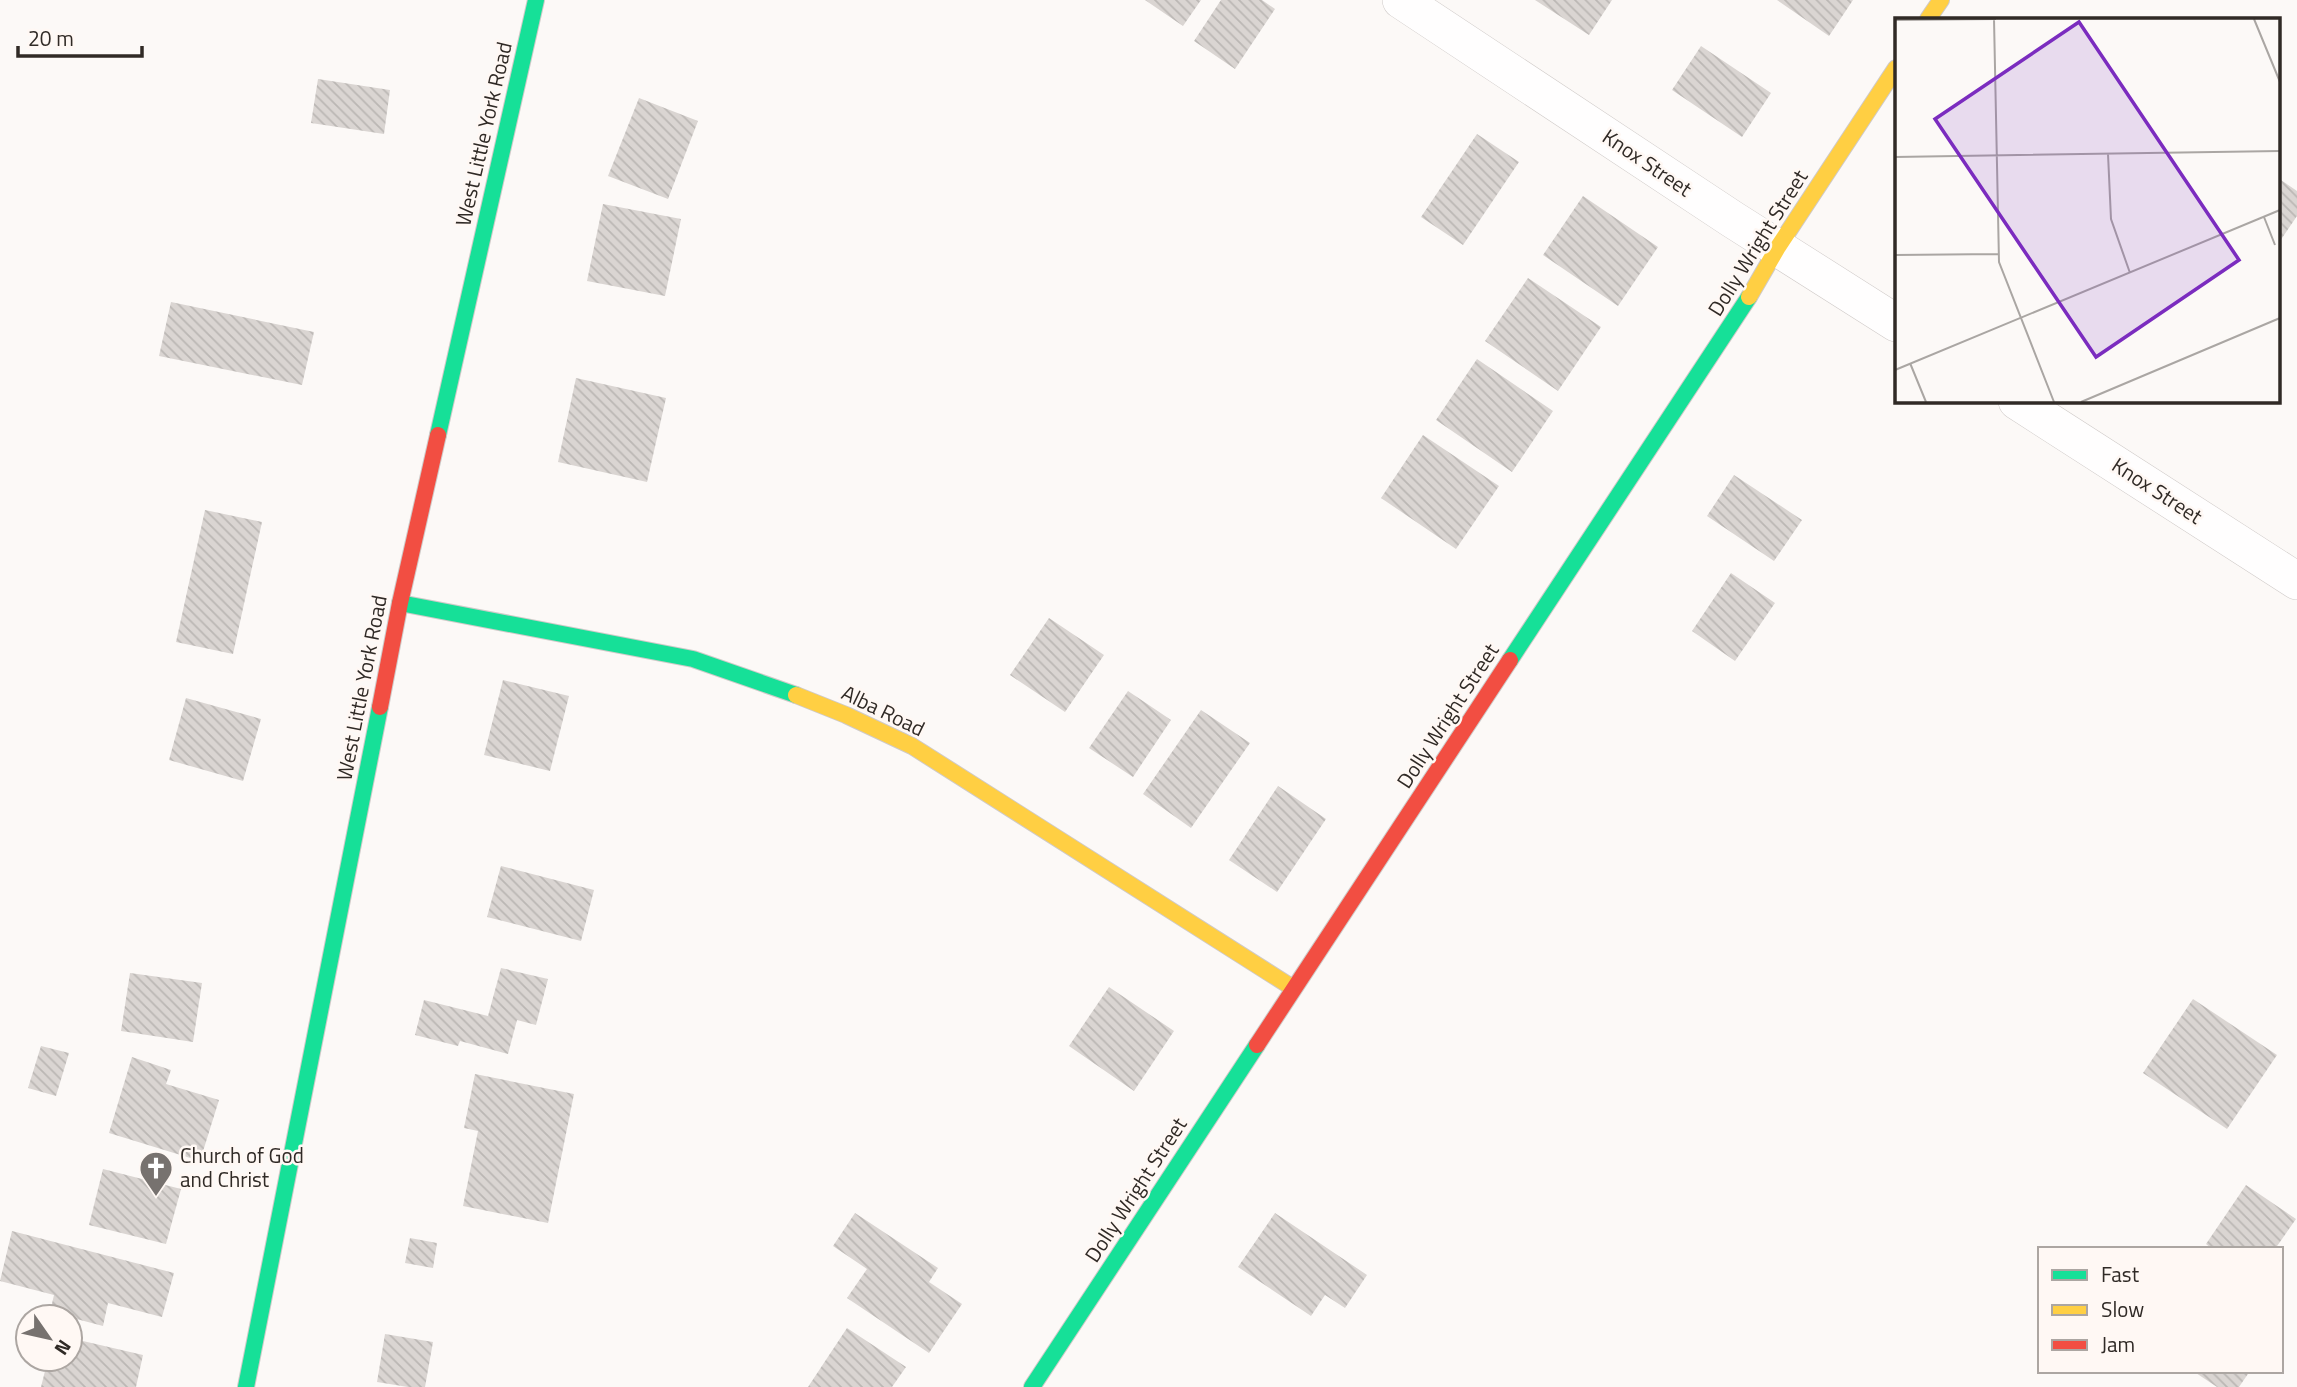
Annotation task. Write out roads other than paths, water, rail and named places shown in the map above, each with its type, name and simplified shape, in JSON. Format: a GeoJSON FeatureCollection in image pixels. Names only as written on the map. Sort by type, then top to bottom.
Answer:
{"type":"FeatureCollection","features":[{"type":"Feature","properties":{"kind":"street","name":"West Little York Road"},"geometry":{"type":"LineString","coordinates":[[246,1387],[400,603],[536,0]]}},
{"type":"Feature","properties":{"kind":"street","name":"Knox Street"},"geometry":{"type":"LineString","coordinates":[[1401,0],[1732,219],[1895,322]]}},
{"type":"Feature","properties":{"kind":"street"},"geometry":{"type":"LineString","coordinates":[[1929,18],[1941,0]]}},
{"type":"Feature","properties":{"kind":"street","name":"Dolly Wright Street"},"geometry":{"type":"LineString","coordinates":[[1032,1387],[1752,294],[1778,247],[1895,70]]}},
{"type":"Feature","properties":{"kind":"street","name":"Knox Street"},"geometry":{"type":"LineString","coordinates":[[2019,402],[2297,581]]}},
{"type":"Feature","properties":{"kind":"street","name":"Alba Road"},"geometry":{"type":"LineString","coordinates":[[400,603],[692,659],[755,679],[846,715],[912,746],[1293,988]]}},
{"type":"Feature","properties":{"kind":"place","name":"Church of God and Christ"},"geometry":{"type":"Point","coordinates":[156,1198]}}]}
